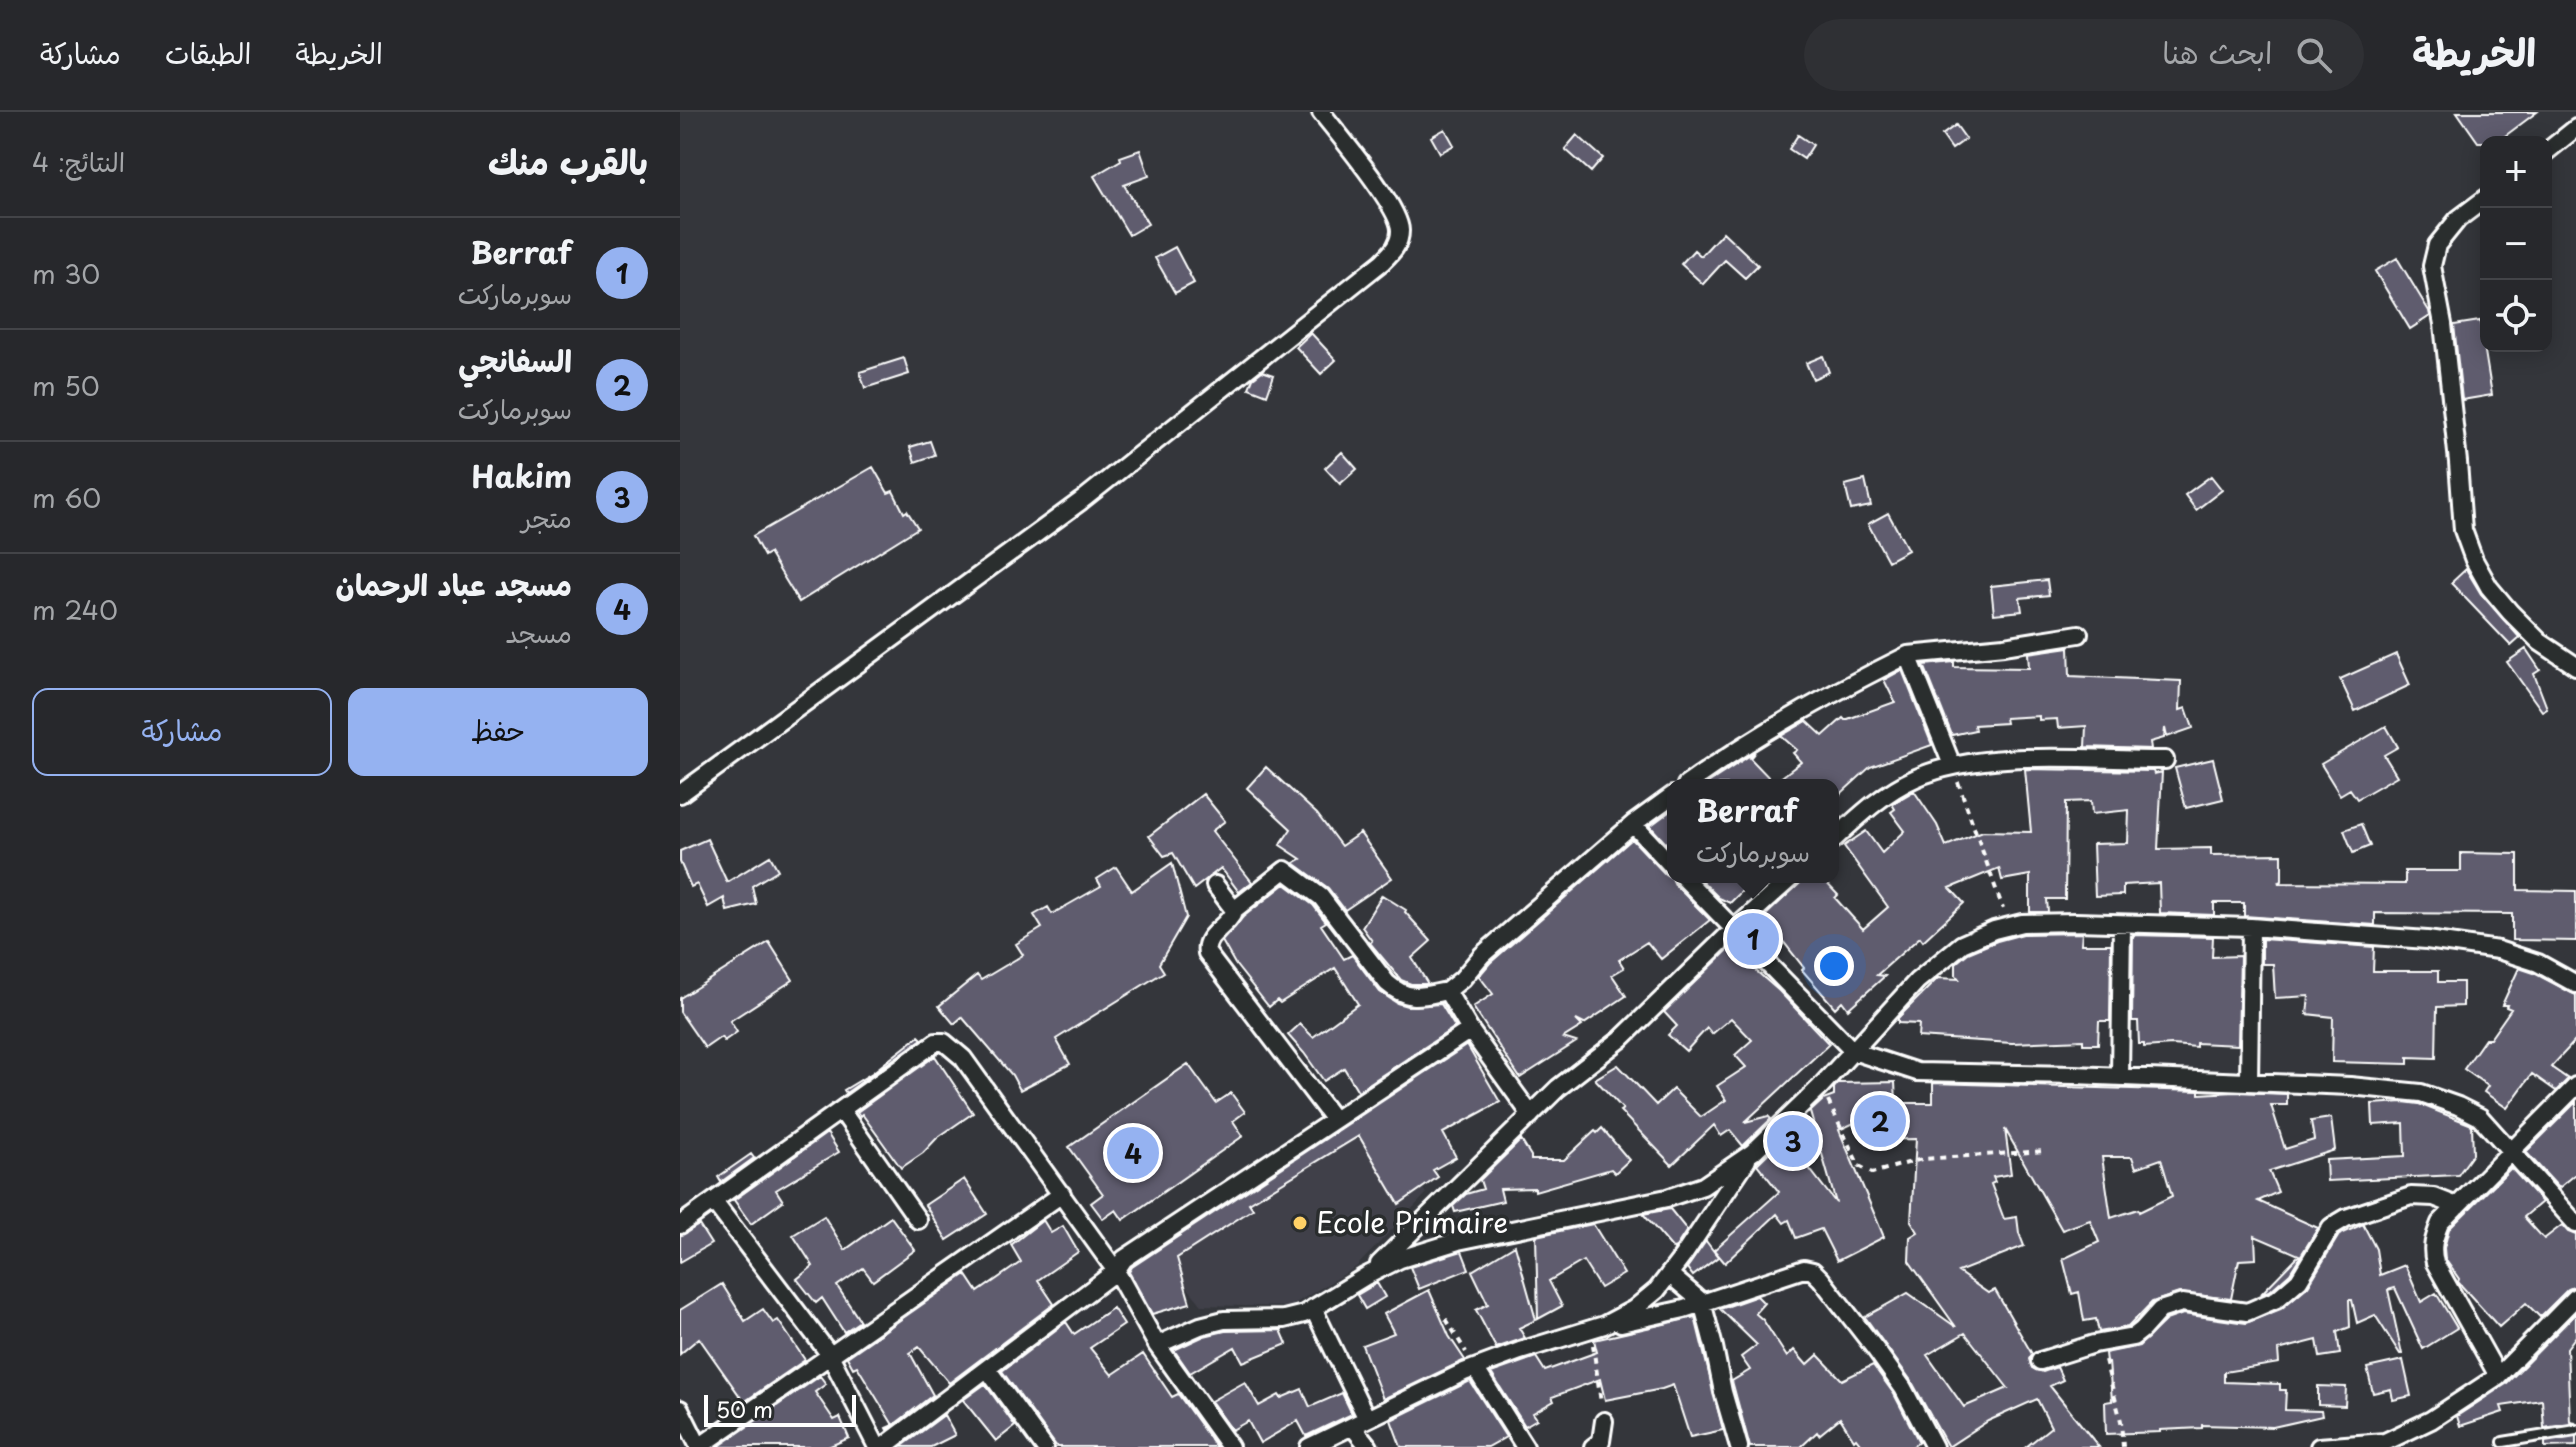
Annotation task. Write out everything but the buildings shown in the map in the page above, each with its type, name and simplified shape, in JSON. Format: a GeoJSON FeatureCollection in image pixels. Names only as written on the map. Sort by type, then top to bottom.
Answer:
{"type":"FeatureCollection","features":[{"type":"Feature","properties":{"kind":"street"},"geometry":{"type":"LineString","coordinates":[[680,794],[1081,501],[1382,262],[1396,247],[1399,221],[1375,183],[1321,112]]}},
{"type":"Feature","properties":{"kind":"street"},"geometry":{"type":"LineString","coordinates":[[2552,147],[2576,128]]}},
{"type":"Feature","properties":{"kind":"street"},"geometry":{"type":"LineString","coordinates":[[2480,202],[2458,219],[2437,245],[2432,266],[2443,324],[2463,530],[2474,560],[2503,604],[2540,642],[2576,666]]}},
{"type":"Feature","properties":{"kind":"street"},"geometry":{"type":"LineString","coordinates":[[1694,779],[1785,719],[1908,655],[2004,646],[2079,634]]}},
{"type":"Feature","properties":{"kind":"street"},"geometry":{"type":"LineString","coordinates":[[1908,655],[1952,765]]}},
{"type":"Feature","properties":{"kind":"street"},"geometry":{"type":"LineString","coordinates":[[1839,835],[1883,798],[1915,778],[1952,765],[2008,759],[2165,760]]}},
{"type":"Feature","properties":{"kind":"street"},"geometry":{"type":"LineString","coordinates":[[1334,1120],[1207,953],[1205,947],[1208,939],[1230,920],[1234,910],[1285,870],[1321,897],[1398,993],[1414,997],[1447,991],[1482,955],[1633,824],[1667,799]]}},
{"type":"Feature","properties":{"kind":"street"},"geometry":{"type":"LineString","coordinates":[[1633,824],[1667,861]]}},
{"type":"Feature","properties":{"kind":"street"},"geometry":{"type":"LineString","coordinates":[[1689,883],[1853,1051],[1917,1072],[2350,1086],[2421,1093],[2480,1117],[2576,1224]]}},
{"type":"Feature","properties":{"kind":"street"},"geometry":{"type":"LineString","coordinates":[[1366,1276],[1558,1088],[1621,1039],[1785,883]]}},
{"type":"Feature","properties":{"kind":"street"},"geometry":{"type":"LineString","coordinates":[[1215,885],[1234,910]]}},
{"type":"Feature","properties":{"kind":"street"},"geometry":{"type":"LineString","coordinates":[[1157,1345],[1224,1320],[1284,1319],[1304,1314],[1400,1259],[1458,1241],[1667,1198],[1703,1186],[1753,1152],[1820,1087],[1917,981],[1962,944],[2022,923],[2251,927],[2427,940],[2498,950],[2538,963],[2576,984]]}},
{"type":"Feature","properties":{"kind":"street"},"geometry":{"type":"LineString","coordinates":[[2120,1077],[2122,924]]}},
{"type":"Feature","properties":{"kind":"street"},"geometry":{"type":"LineString","coordinates":[[2249,1082],[2251,927]]}},
{"type":"Feature","properties":{"kind":"street"},"geometry":{"type":"LineString","coordinates":[[1447,991],[1470,1030],[1531,1115]]}},
{"type":"Feature","properties":{"kind":"street"},"geometry":{"type":"LineString","coordinates":[[714,1202],[830,1355],[880,1447],[988,1370],[1116,1271],[1124,1259],[1470,1030]]}},
{"type":"Feature","properties":{"kind":"street"},"geometry":{"type":"LineString","coordinates":[[680,1225],[936,1042],[944,1042],[963,1058],[1062,1194],[1116,1271],[1157,1345],[1230,1447]]}},
{"type":"Feature","properties":{"kind":"street"},"geometry":{"type":"LineString","coordinates":[[2498,1376],[2435,1263],[2432,1249],[2440,1223],[2576,1086]]}},
{"type":"Feature","properties":{"kind":"street"},"geometry":{"type":"LineString","coordinates":[[841,1110],[918,1220]]}},
{"type":"Feature","properties":{"kind":"street"},"geometry":{"type":"LineString","coordinates":[[1309,1447],[1475,1368],[1604,1325],[1634,1309],[1657,1290],[1753,1152]]}},
{"type":"Feature","properties":{"kind":"street"},"geometry":{"type":"LineString","coordinates":[[680,1409],[699,1447],[1062,1194]]}},
{"type":"Feature","properties":{"kind":"street"},"geometry":{"type":"LineString","coordinates":[[2040,1361],[2100,1343],[2133,1337],[2160,1310],[2182,1303],[2247,1312],[2277,1299],[2299,1280],[2331,1227],[2346,1218],[2411,1196],[2434,1197],[2457,1206]]}},
{"type":"Feature","properties":{"kind":"street"},"geometry":{"type":"LineString","coordinates":[[1591,1329],[1684,1309],[1804,1269],[1813,1271],[1835,1295],[1903,1388],[1934,1447]]}},
{"type":"Feature","properties":{"kind":"street"},"geometry":{"type":"LineString","coordinates":[[1669,1274],[1702,1302],[1739,1447]]}},
{"type":"Feature","properties":{"kind":"street"},"geometry":{"type":"LineString","coordinates":[[2319,1447],[2385,1442],[2412,1430],[2498,1376],[2576,1297]]}},
{"type":"Feature","properties":{"kind":"street"},"geometry":{"type":"LineString","coordinates":[[1313,1308],[1369,1447]]}},
{"type":"Feature","properties":{"kind":"street"},"geometry":{"type":"LineString","coordinates":[[1475,1368],[1525,1447]]}},
{"type":"Feature","properties":{"kind":"street"},"geometry":{"type":"LineString","coordinates":[[988,1370],[1044,1447]]}},
{"type":"Feature","properties":{"kind":"street"},"geometry":{"type":"LineString","coordinates":[[1593,1447],[1601,1441],[1604,1421]]}},
{"type":"Feature","properties":{"kind":"lane"},"geometry":{"type":"LineString","coordinates":[[2503,1442],[2576,1430]]}},
{"type":"Feature","properties":{"kind":"path"},"geometry":{"type":"LineString","coordinates":[[1952,765],[2009,927]]}},
{"type":"Feature","properties":{"kind":"path"},"geometry":{"type":"LineString","coordinates":[[1820,1087],[1859,1166],[1872,1173],[1922,1159],[2045,1151]]}},
{"type":"Feature","properties":{"kind":"path"},"geometry":{"type":"LineString","coordinates":[[1446,1319],[1475,1368]]}},
{"type":"Feature","properties":{"kind":"path"},"geometry":{"type":"LineString","coordinates":[[1591,1329],[1604,1421]]}},
{"type":"Feature","properties":{"kind":"path"},"geometry":{"type":"LineString","coordinates":[[2100,1343],[2121,1421],[2123,1447]]}},
{"type":"Feature","properties":{"kind":"shaded area","name":"Ecole Primaire"},"geometry":{"type":"Polygon","coordinates":[[[1375,1104],[1426,1194],[1356,1267],[1289,1307],[1202,1305],[1158,1252],[1375,1104]]]}},
{"type":"Feature","properties":{"kind":"place","name":"Berraf"},"geometry":{"type":"Point","coordinates":[1753,939]}},
{"type":"Feature","properties":{"kind":"place","name":"السفانجي"},"geometry":{"type":"Point","coordinates":[1880,1121]}},
{"type":"Feature","properties":{"kind":"place","name":"Hakim"},"geometry":{"type":"Point","coordinates":[1793,1141]}},
{"type":"Feature","properties":{"kind":"place","name":"مسجد عباد الرحمان"},"geometry":{"type":"Point","coordinates":[1133,1153]}},
{"type":"Feature","properties":{"kind":"place","name":"Ecole Primaire"},"geometry":{"type":"Point","coordinates":[1300,1223]}}]}
